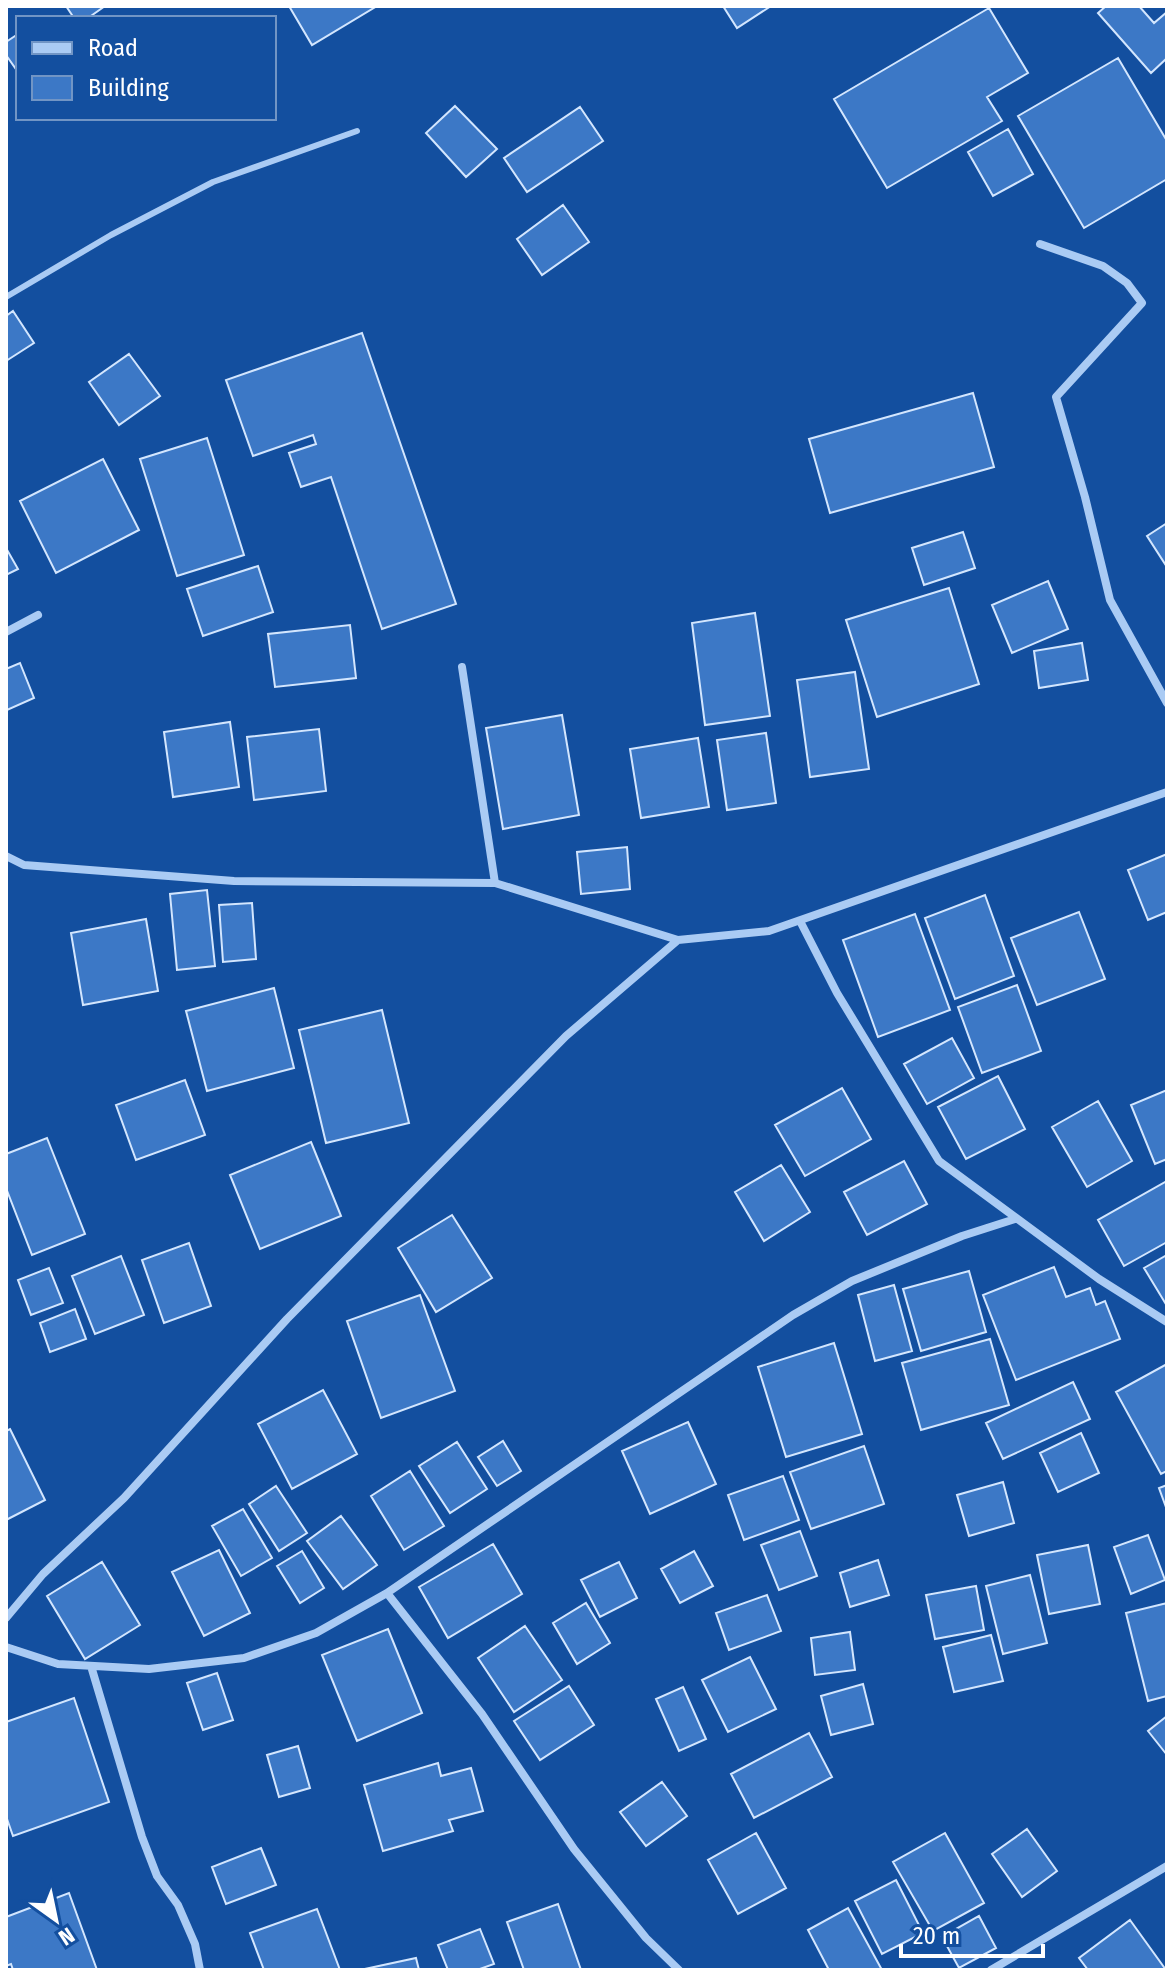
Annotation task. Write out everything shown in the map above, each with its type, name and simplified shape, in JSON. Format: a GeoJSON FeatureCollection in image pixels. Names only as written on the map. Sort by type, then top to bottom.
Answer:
{"type":"FeatureCollection","features":[{"type":"Feature","properties":{"kind":"street"},"geometry":{"type":"LineString","coordinates":[[1040,244],[1103,266],[1127,283],[1142,303],[1056,397],[1110,600],[1167,703]]}},
{"type":"Feature","properties":{"kind":"street"},"geometry":{"type":"LineString","coordinates":[[6,632],[38,615]]}},
{"type":"Feature","properties":{"kind":"street"},"geometry":{"type":"LineString","coordinates":[[462,667],[495,883]]}},
{"type":"Feature","properties":{"kind":"street"},"geometry":{"type":"LineString","coordinates":[[6,856],[24,865],[234,881],[495,883],[678,940],[769,931],[1167,792]]}},
{"type":"Feature","properties":{"kind":"street"},"geometry":{"type":"LineString","coordinates":[[800,921],[837,993],[939,1161],[1099,1279],[1167,1322]]}},
{"type":"Feature","properties":{"kind":"street"},"geometry":{"type":"LineString","coordinates":[[6,1618],[43,1574],[124,1498],[287,1319],[566,1036],[678,940]]}},
{"type":"Feature","properties":{"kind":"street"},"geometry":{"type":"LineString","coordinates":[[6,1647],[58,1664],[149,1669],[244,1658],[316,1633],[387,1593],[793,1315],[852,1281],[962,1236],[1015,1219]]}},
{"type":"Feature","properties":{"kind":"street"},"geometry":{"type":"LineString","coordinates":[[387,1593],[482,1714],[574,1849],[646,1938],[679,1970]]}},
{"type":"Feature","properties":{"kind":"street"},"geometry":{"type":"LineString","coordinates":[[91,1666],[142,1837],[157,1876],[178,1905],[195,1944],[200,1970]]}},
{"type":"Feature","properties":{"kind":"street"},"geometry":{"type":"LineString","coordinates":[[991,1970],[1167,1866]]}},
{"type":"Feature","properties":{"kind":"lane"},"geometry":{"type":"LineString","coordinates":[[6,297],[111,235],[213,182],[357,131]]}},
{"type":"Feature","properties":{"kind":"building"},"geometry":{"type":"Polygon","coordinates":[[[66,6],[105,6],[91,16],[73,16],[66,6]]]}},
{"type":"Feature","properties":{"kind":"building"},"geometry":{"type":"Polygon","coordinates":[[[289,6],[377,6],[312,45],[289,6]]]}},
{"type":"Feature","properties":{"kind":"building"},"geometry":{"type":"Polygon","coordinates":[[[723,6],[771,6],[737,28],[723,6]]]}},
{"type":"Feature","properties":{"kind":"building"},"geometry":{"type":"Polygon","coordinates":[[[1106,6],[1139,6],[1154,23],[1167,12],[1167,58],[1151,73],[1098,13],[1106,6]]]}},
{"type":"Feature","properties":{"kind":"building"},"geometry":{"type":"Polygon","coordinates":[[[989,8],[1028,73],[987,97],[1002,121],[887,188],[834,99],[989,8]]]}},
{"type":"Feature","properties":{"kind":"building"},"geometry":{"type":"Polygon","coordinates":[[[16,35],[16,69],[6,55],[6,42],[16,35]]]}},
{"type":"Feature","properties":{"kind":"building"},"geometry":{"type":"Polygon","coordinates":[[[1118,58],[1167,141],[1167,179],[1084,228],[1018,116],[1118,58]]]}},
{"type":"Feature","properties":{"kind":"building"},"geometry":{"type":"Polygon","coordinates":[[[455,106],[497,149],[466,177],[426,133],[455,106]]]}},
{"type":"Feature","properties":{"kind":"building"},"geometry":{"type":"Polygon","coordinates":[[[580,107],[603,141],[527,192],[504,158],[580,107]]]}},
{"type":"Feature","properties":{"kind":"building"},"geometry":{"type":"Polygon","coordinates":[[[1008,129],[1033,174],[993,196],[968,152],[1008,129]]]}},
{"type":"Feature","properties":{"kind":"building"},"geometry":{"type":"Polygon","coordinates":[[[563,205],[589,242],[542,275],[517,239],[563,205]]]}},
{"type":"Feature","properties":{"kind":"building"},"geometry":{"type":"Polygon","coordinates":[[[13,311],[34,343],[6,361],[6,316],[13,311]]]}},
{"type":"Feature","properties":{"kind":"building"},"geometry":{"type":"Polygon","coordinates":[[[362,333],[456,604],[382,629],[331,477],[301,487],[289,453],[316,444],[313,435],[253,456],[226,380],[362,333]]]}},
{"type":"Feature","properties":{"kind":"building"},"geometry":{"type":"Polygon","coordinates":[[[129,354],[160,396],[119,425],[89,382],[129,354]]]}},
{"type":"Feature","properties":{"kind":"building"},"geometry":{"type":"Polygon","coordinates":[[[973,393],[994,467],[830,513],[809,439],[973,393]]]}},
{"type":"Feature","properties":{"kind":"building"},"geometry":{"type":"Polygon","coordinates":[[[207,438],[244,555],[177,576],[140,459],[207,438]]]}},
{"type":"Feature","properties":{"kind":"building"},"geometry":{"type":"Polygon","coordinates":[[[103,459],[139,530],[56,573],[20,501],[103,459]]]}},
{"type":"Feature","properties":{"kind":"building"},"geometry":{"type":"Polygon","coordinates":[[[1167,523],[1167,567],[1147,536],[1167,523]]]}},
{"type":"Feature","properties":{"kind":"building"},"geometry":{"type":"Polygon","coordinates":[[[963,532],[975,568],[924,585],[912,548],[963,532]]]}},
{"type":"Feature","properties":{"kind":"building"},"geometry":{"type":"Polygon","coordinates":[[[6,548],[18,569],[6,575],[6,548]]]}},
{"type":"Feature","properties":{"kind":"building"},"geometry":{"type":"Polygon","coordinates":[[[258,566],[273,612],[203,636],[187,589],[258,566]]]}},
{"type":"Feature","properties":{"kind":"building"},"geometry":{"type":"Polygon","coordinates":[[[1048,581],[1068,629],[1012,653],[992,605],[1048,581]]]}},
{"type":"Feature","properties":{"kind":"building"},"geometry":{"type":"Polygon","coordinates":[[[949,588],[979,684],[877,717],[846,620],[949,588]]]}},
{"type":"Feature","properties":{"kind":"building"},"geometry":{"type":"Polygon","coordinates":[[[755,613],[770,716],[705,725],[692,623],[755,613]]]}},
{"type":"Feature","properties":{"kind":"building"},"geometry":{"type":"Polygon","coordinates":[[[350,625],[356,678],[275,687],[268,634],[350,625]]]}},
{"type":"Feature","properties":{"kind":"building"},"geometry":{"type":"Polygon","coordinates":[[[1082,643],[1088,680],[1039,688],[1034,651],[1082,643]]]}},
{"type":"Feature","properties":{"kind":"building"},"geometry":{"type":"Polygon","coordinates":[[[20,663],[34,698],[7,710],[6,669],[20,663]]]}},
{"type":"Feature","properties":{"kind":"building"},"geometry":{"type":"Polygon","coordinates":[[[855,672],[869,769],[810,777],[797,680],[855,672]]]}},
{"type":"Feature","properties":{"kind":"building"},"geometry":{"type":"Polygon","coordinates":[[[562,715],[579,815],[503,829],[486,728],[562,715]]]}},
{"type":"Feature","properties":{"kind":"building"},"geometry":{"type":"Polygon","coordinates":[[[230,722],[239,787],[173,797],[164,732],[230,722]]]}},
{"type":"Feature","properties":{"kind":"building"},"geometry":{"type":"Polygon","coordinates":[[[319,729],[326,791],[254,800],[247,737],[319,729]]]}},
{"type":"Feature","properties":{"kind":"building"},"geometry":{"type":"Polygon","coordinates":[[[766,733],[776,803],[727,810],[717,740],[766,733]]]}},
{"type":"Feature","properties":{"kind":"building"},"geometry":{"type":"Polygon","coordinates":[[[698,738],[709,807],[641,818],[630,749],[698,738]]]}},
{"type":"Feature","properties":{"kind":"building"},"geometry":{"type":"Polygon","coordinates":[[[627,847],[630,889],[581,894],[577,852],[627,847]]]}},
{"type":"Feature","properties":{"kind":"building"},"geometry":{"type":"Polygon","coordinates":[[[1167,854],[1167,912],[1148,920],[1128,870],[1167,854]]]}},
{"type":"Feature","properties":{"kind":"building"},"geometry":{"type":"Polygon","coordinates":[[[207,890],[215,966],[177,970],[170,894],[207,890]]]}},
{"type":"Feature","properties":{"kind":"building"},"geometry":{"type":"Polygon","coordinates":[[[985,895],[1014,976],[955,999],[925,918],[985,895]]]}},
{"type":"Feature","properties":{"kind":"building"},"geometry":{"type":"Polygon","coordinates":[[[252,903],[256,959],[223,962],[219,905],[252,903]]]}},
{"type":"Feature","properties":{"kind":"building"},"geometry":{"type":"Polygon","coordinates":[[[1079,912],[1105,979],[1037,1005],[1011,938],[1079,912]]]}},
{"type":"Feature","properties":{"kind":"building"},"geometry":{"type":"Polygon","coordinates":[[[915,914],[950,1010],[878,1037],[843,940],[915,914]]]}},
{"type":"Feature","properties":{"kind":"building"},"geometry":{"type":"Polygon","coordinates":[[[146,919],[158,991],[83,1005],[71,933],[146,919]]]}},
{"type":"Feature","properties":{"kind":"building"},"geometry":{"type":"Polygon","coordinates":[[[1017,985],[1041,1051],[982,1073],[958,1007],[1017,985]]]}},
{"type":"Feature","properties":{"kind":"building"},"geometry":{"type":"Polygon","coordinates":[[[274,988],[294,1068],[207,1091],[186,1011],[274,988]]]}},
{"type":"Feature","properties":{"kind":"building"},"geometry":{"type":"Polygon","coordinates":[[[382,1010],[409,1123],[326,1143],[299,1030],[382,1010]]]}},
{"type":"Feature","properties":{"kind":"building"},"geometry":{"type":"Polygon","coordinates":[[[952,1038],[974,1078],[927,1104],[904,1064],[952,1038]]]}},
{"type":"Feature","properties":{"kind":"building"},"geometry":{"type":"Polygon","coordinates":[[[998,1076],[1025,1129],[966,1159],[938,1107],[998,1076]]]}},
{"type":"Feature","properties":{"kind":"building"},"geometry":{"type":"Polygon","coordinates":[[[185,1080],[205,1135],[136,1160],[116,1105],[185,1080]]]}},
{"type":"Feature","properties":{"kind":"building"},"geometry":{"type":"Polygon","coordinates":[[[842,1088],[871,1139],[805,1176],[775,1125],[842,1088]]]}},
{"type":"Feature","properties":{"kind":"building"},"geometry":{"type":"Polygon","coordinates":[[[1167,1090],[1167,1159],[1155,1164],[1131,1105],[1167,1090]]]}},
{"type":"Feature","properties":{"kind":"building"},"geometry":{"type":"Polygon","coordinates":[[[1098,1101],[1132,1161],[1087,1187],[1052,1127],[1098,1101]]]}},
{"type":"Feature","properties":{"kind":"building"},"geometry":{"type":"Polygon","coordinates":[[[47,1138],[85,1234],[32,1255],[6,1188],[6,1154],[47,1138]]]}},
{"type":"Feature","properties":{"kind":"building"},"geometry":{"type":"Polygon","coordinates":[[[311,1142],[341,1216],[260,1249],[230,1175],[311,1142]]]}},
{"type":"Feature","properties":{"kind":"building"},"geometry":{"type":"Polygon","coordinates":[[[904,1161],[927,1204],[867,1235],[844,1192],[904,1161]]]}},
{"type":"Feature","properties":{"kind":"building"},"geometry":{"type":"Polygon","coordinates":[[[781,1165],[810,1212],[764,1241],[735,1192],[781,1165]]]}},
{"type":"Feature","properties":{"kind":"building"},"geometry":{"type":"Polygon","coordinates":[[[1167,1181],[1167,1242],[1124,1266],[1098,1220],[1167,1181]]]}},
{"type":"Feature","properties":{"kind":"building"},"geometry":{"type":"Polygon","coordinates":[[[452,1215],[492,1278],[436,1312],[398,1248],[452,1215]]]}},
{"type":"Feature","properties":{"kind":"building"},"geometry":{"type":"Polygon","coordinates":[[[189,1243],[211,1306],[164,1323],[142,1260],[189,1243]]]}},
{"type":"Feature","properties":{"kind":"building"},"geometry":{"type":"Polygon","coordinates":[[[1167,1255],[1167,1306],[1144,1268],[1167,1255]]]}},
{"type":"Feature","properties":{"kind":"building"},"geometry":{"type":"Polygon","coordinates":[[[121,1256],[144,1315],[95,1334],[72,1276],[121,1256]]]}},
{"type":"Feature","properties":{"kind":"building"},"geometry":{"type":"Polygon","coordinates":[[[1054,1267],[1066,1297],[1090,1288],[1096,1305],[1105,1301],[1120,1339],[1016,1380],[983,1295],[1054,1267]]]}},
{"type":"Feature","properties":{"kind":"building"},"geometry":{"type":"Polygon","coordinates":[[[49,1268],[63,1303],[31,1315],[18,1280],[49,1268]]]}},
{"type":"Feature","properties":{"kind":"building"},"geometry":{"type":"Polygon","coordinates":[[[969,1271],[986,1332],[921,1351],[903,1289],[969,1271]]]}},
{"type":"Feature","properties":{"kind":"building"},"geometry":{"type":"Polygon","coordinates":[[[894,1285],[912,1351],[875,1361],[858,1295],[894,1285]]]}},
{"type":"Feature","properties":{"kind":"building"},"geometry":{"type":"Polygon","coordinates":[[[420,1295],[455,1391],[381,1418],[347,1321],[420,1295]]]}},
{"type":"Feature","properties":{"kind":"building"},"geometry":{"type":"Polygon","coordinates":[[[75,1309],[86,1339],[50,1352],[40,1323],[75,1309]]]}},
{"type":"Feature","properties":{"kind":"building"},"geometry":{"type":"Polygon","coordinates":[[[990,1339],[1009,1405],[921,1430],[902,1363],[990,1339]]]}},
{"type":"Feature","properties":{"kind":"building"},"geometry":{"type":"Polygon","coordinates":[[[834,1343],[862,1434],[786,1457],[758,1367],[834,1343]]]}},
{"type":"Feature","properties":{"kind":"building"},"geometry":{"type":"Polygon","coordinates":[[[1167,1364],[1167,1471],[1161,1474],[1116,1392],[1167,1364]]]}},
{"type":"Feature","properties":{"kind":"building"},"geometry":{"type":"Polygon","coordinates":[[[1073,1382],[1090,1419],[1003,1459],[986,1423],[1073,1382]]]}},
{"type":"Feature","properties":{"kind":"building"},"geometry":{"type":"Polygon","coordinates":[[[323,1390],[357,1454],[292,1489],[258,1424],[323,1390]]]}},
{"type":"Feature","properties":{"kind":"building"},"geometry":{"type":"Polygon","coordinates":[[[688,1422],[716,1484],[650,1514],[622,1451],[688,1422]]]}},
{"type":"Feature","properties":{"kind":"building"},"geometry":{"type":"Polygon","coordinates":[[[10,1429],[45,1500],[6,1520],[6,1431],[10,1429]]]}},
{"type":"Feature","properties":{"kind":"building"},"geometry":{"type":"Polygon","coordinates":[[[1081,1433],[1099,1473],[1058,1492],[1040,1453],[1081,1433]]]}},
{"type":"Feature","properties":{"kind":"building"},"geometry":{"type":"Polygon","coordinates":[[[503,1441],[521,1471],[497,1486],[478,1457],[503,1441]]]}},
{"type":"Feature","properties":{"kind":"building"},"geometry":{"type":"Polygon","coordinates":[[[457,1442],[487,1489],[450,1513],[419,1466],[457,1442]]]}},
{"type":"Feature","properties":{"kind":"building"},"geometry":{"type":"Polygon","coordinates":[[[864,1446],[884,1504],[811,1529],[790,1472],[864,1446]]]}},
{"type":"Feature","properties":{"kind":"building"},"geometry":{"type":"Polygon","coordinates":[[[410,1471],[444,1526],[404,1550],[371,1496],[410,1471]]]}},
{"type":"Feature","properties":{"kind":"building"},"geometry":{"type":"Polygon","coordinates":[[[783,1476],[799,1520],[744,1540],[728,1495],[783,1476]]]}},
{"type":"Feature","properties":{"kind":"building"},"geometry":{"type":"Polygon","coordinates":[[[1003,1482],[1014,1523],[969,1536],[957,1495],[1003,1482]]]}},
{"type":"Feature","properties":{"kind":"building"},"geometry":{"type":"Polygon","coordinates":[[[1167,1485],[1167,1510],[1159,1488],[1167,1485]]]}},
{"type":"Feature","properties":{"kind":"building"},"geometry":{"type":"Polygon","coordinates":[[[276,1486],[307,1533],[279,1551],[249,1504],[276,1486]]]}},
{"type":"Feature","properties":{"kind":"building"},"geometry":{"type":"Polygon","coordinates":[[[243,1509],[272,1558],[241,1576],[212,1526],[243,1509]]]}},
{"type":"Feature","properties":{"kind":"building"},"geometry":{"type":"Polygon","coordinates":[[[341,1516],[377,1565],[343,1589],[307,1541],[341,1516]]]}},
{"type":"Feature","properties":{"kind":"building"},"geometry":{"type":"Polygon","coordinates":[[[800,1531],[817,1576],[779,1590],[761,1545],[800,1531]]]}},
{"type":"Feature","properties":{"kind":"building"},"geometry":{"type":"Polygon","coordinates":[[[1148,1535],[1165,1580],[1131,1594],[1114,1547],[1148,1535]]]}},
{"type":"Feature","properties":{"kind":"building"},"geometry":{"type":"Polygon","coordinates":[[[493,1544],[522,1594],[448,1638],[419,1587],[493,1544]]]}},
{"type":"Feature","properties":{"kind":"building"},"geometry":{"type":"Polygon","coordinates":[[[1088,1545],[1100,1604],[1049,1614],[1037,1555],[1088,1545]]]}},
{"type":"Feature","properties":{"kind":"building"},"geometry":{"type":"Polygon","coordinates":[[[219,1550],[250,1613],[204,1636],[172,1572],[219,1550]]]}},
{"type":"Feature","properties":{"kind":"building"},"geometry":{"type":"Polygon","coordinates":[[[302,1551],[324,1588],[300,1603],[277,1566],[302,1551]]]}},
{"type":"Feature","properties":{"kind":"building"},"geometry":{"type":"Polygon","coordinates":[[[694,1551],[713,1586],[680,1603],[661,1569],[694,1551]]]}},
{"type":"Feature","properties":{"kind":"building"},"geometry":{"type":"Polygon","coordinates":[[[878,1560],[889,1595],[850,1607],[840,1573],[878,1560]]]}},
{"type":"Feature","properties":{"kind":"building"},"geometry":{"type":"Polygon","coordinates":[[[102,1562],[140,1625],[85,1659],[47,1596],[102,1562]]]}},
{"type":"Feature","properties":{"kind":"building"},"geometry":{"type":"Polygon","coordinates":[[[619,1562],[637,1598],[600,1617],[581,1580],[619,1562]]]}},
{"type":"Feature","properties":{"kind":"building"},"geometry":{"type":"Polygon","coordinates":[[[1030,1575],[1047,1643],[1003,1654],[986,1586],[1030,1575]]]}},
{"type":"Feature","properties":{"kind":"building"},"geometry":{"type":"Polygon","coordinates":[[[976,1586],[984,1630],[935,1639],[926,1595],[976,1586]]]}},
{"type":"Feature","properties":{"kind":"building"},"geometry":{"type":"Polygon","coordinates":[[[767,1595],[781,1631],[729,1650],[716,1613],[767,1595]]]}},
{"type":"Feature","properties":{"kind":"building"},"geometry":{"type":"Polygon","coordinates":[[[586,1603],[610,1643],[577,1664],[553,1623],[586,1603]]]}},
{"type":"Feature","properties":{"kind":"building"},"geometry":{"type":"Polygon","coordinates":[[[1167,1603],[1167,1696],[1148,1701],[1126,1613],[1167,1603]]]}},
{"type":"Feature","properties":{"kind":"building"},"geometry":{"type":"Polygon","coordinates":[[[525,1626],[562,1680],[514,1712],[478,1658],[525,1626]]]}},
{"type":"Feature","properties":{"kind":"building"},"geometry":{"type":"Polygon","coordinates":[[[388,1629],[422,1713],[357,1741],[322,1655],[388,1629]]]}},
{"type":"Feature","properties":{"kind":"building"},"geometry":{"type":"Polygon","coordinates":[[[850,1632],[855,1670],[815,1675],[811,1638],[850,1632]]]}},
{"type":"Feature","properties":{"kind":"building"},"geometry":{"type":"Polygon","coordinates":[[[991,1635],[1003,1681],[954,1692],[943,1647],[991,1635]]]}},
{"type":"Feature","properties":{"kind":"building"},"geometry":{"type":"Polygon","coordinates":[[[750,1657],[776,1709],[728,1732],[702,1680],[750,1657]]]}},
{"type":"Feature","properties":{"kind":"building"},"geometry":{"type":"Polygon","coordinates":[[[217,1673],[233,1720],[203,1730],[187,1683],[217,1673]]]}},
{"type":"Feature","properties":{"kind":"building"},"geometry":{"type":"Polygon","coordinates":[[[863,1684],[873,1724],[831,1735],[821,1696],[863,1684]]]}},
{"type":"Feature","properties":{"kind":"building"},"geometry":{"type":"Polygon","coordinates":[[[569,1686],[594,1725],[540,1760],[514,1721],[569,1686]]]}},
{"type":"Feature","properties":{"kind":"building"},"geometry":{"type":"Polygon","coordinates":[[[683,1687],[706,1739],[679,1751],[656,1699],[683,1687]]]}},
{"type":"Feature","properties":{"kind":"building"},"geometry":{"type":"Polygon","coordinates":[[[74,1698],[109,1802],[13,1836],[6,1816],[6,1722],[74,1698]]]}},
{"type":"Feature","properties":{"kind":"building"},"geometry":{"type":"Polygon","coordinates":[[[1167,1716],[1167,1755],[1148,1731],[1167,1716]]]}},
{"type":"Feature","properties":{"kind":"building"},"geometry":{"type":"Polygon","coordinates":[[[809,1733],[832,1777],[754,1818],[731,1774],[809,1733]]]}},
{"type":"Feature","properties":{"kind":"building"},"geometry":{"type":"Polygon","coordinates":[[[298,1746],[310,1788],[279,1797],[267,1755],[298,1746]]]}},
{"type":"Feature","properties":{"kind":"building"},"geometry":{"type":"Polygon","coordinates":[[[438,1763],[441,1776],[471,1768],[483,1811],[449,1820],[453,1831],[383,1851],[364,1785],[438,1763]]]}},
{"type":"Feature","properties":{"kind":"building"},"geometry":{"type":"Polygon","coordinates":[[[662,1782],[687,1816],[646,1846],[620,1812],[662,1782]]]}},
{"type":"Feature","properties":{"kind":"building"},"geometry":{"type":"Polygon","coordinates":[[[1027,1829],[1057,1871],[1022,1897],[992,1854],[1027,1829]]]}},
{"type":"Feature","properties":{"kind":"building"},"geometry":{"type":"Polygon","coordinates":[[[756,1833],[786,1888],[738,1914],[708,1860],[756,1833]]]}},
{"type":"Feature","properties":{"kind":"building"},"geometry":{"type":"Polygon","coordinates":[[[945,1833],[984,1903],[933,1931],[893,1862],[945,1833]]]}},
{"type":"Feature","properties":{"kind":"building"},"geometry":{"type":"Polygon","coordinates":[[[261,1848],[276,1885],[226,1904],[212,1867],[261,1848]]]}},
{"type":"Feature","properties":{"kind":"building"},"geometry":{"type":"Polygon","coordinates":[[[896,1880],[923,1933],[882,1954],[855,1901],[896,1880]]]}},
{"type":"Feature","properties":{"kind":"building"},"geometry":{"type":"Polygon","coordinates":[[[69,1893],[97,1970],[13,1970],[11,1964],[6,1966],[6,1917],[69,1893]]]}},
{"type":"Feature","properties":{"kind":"building"},"geometry":{"type":"Polygon","coordinates":[[[558,1904],[581,1970],[524,1970],[507,1922],[558,1904]]]}},
{"type":"Feature","properties":{"kind":"building"},"geometry":{"type":"Polygon","coordinates":[[[848,1908],[882,1970],[829,1970],[808,1930],[848,1908]]]}},
{"type":"Feature","properties":{"kind":"building"},"geometry":{"type":"Polygon","coordinates":[[[317,1909],[340,1970],[264,1970],[250,1933],[317,1909]]]}},
{"type":"Feature","properties":{"kind":"building"},"geometry":{"type":"Polygon","coordinates":[[[979,1916],[996,1948],[959,1968],[942,1937],[979,1916]]]}},
{"type":"Feature","properties":{"kind":"building"},"geometry":{"type":"Polygon","coordinates":[[[1130,1920],[1166,1970],[1088,1970],[1079,1958],[1130,1920]]]}},
{"type":"Feature","properties":{"kind":"building"},"geometry":{"type":"Polygon","coordinates":[[[480,1929],[494,1964],[477,1970],[448,1970],[438,1945],[480,1929]]]}},
{"type":"Feature","properties":{"kind":"building"},"geometry":{"type":"Polygon","coordinates":[[[416,1958],[419,1970],[360,1970],[416,1958]]]}}]}
